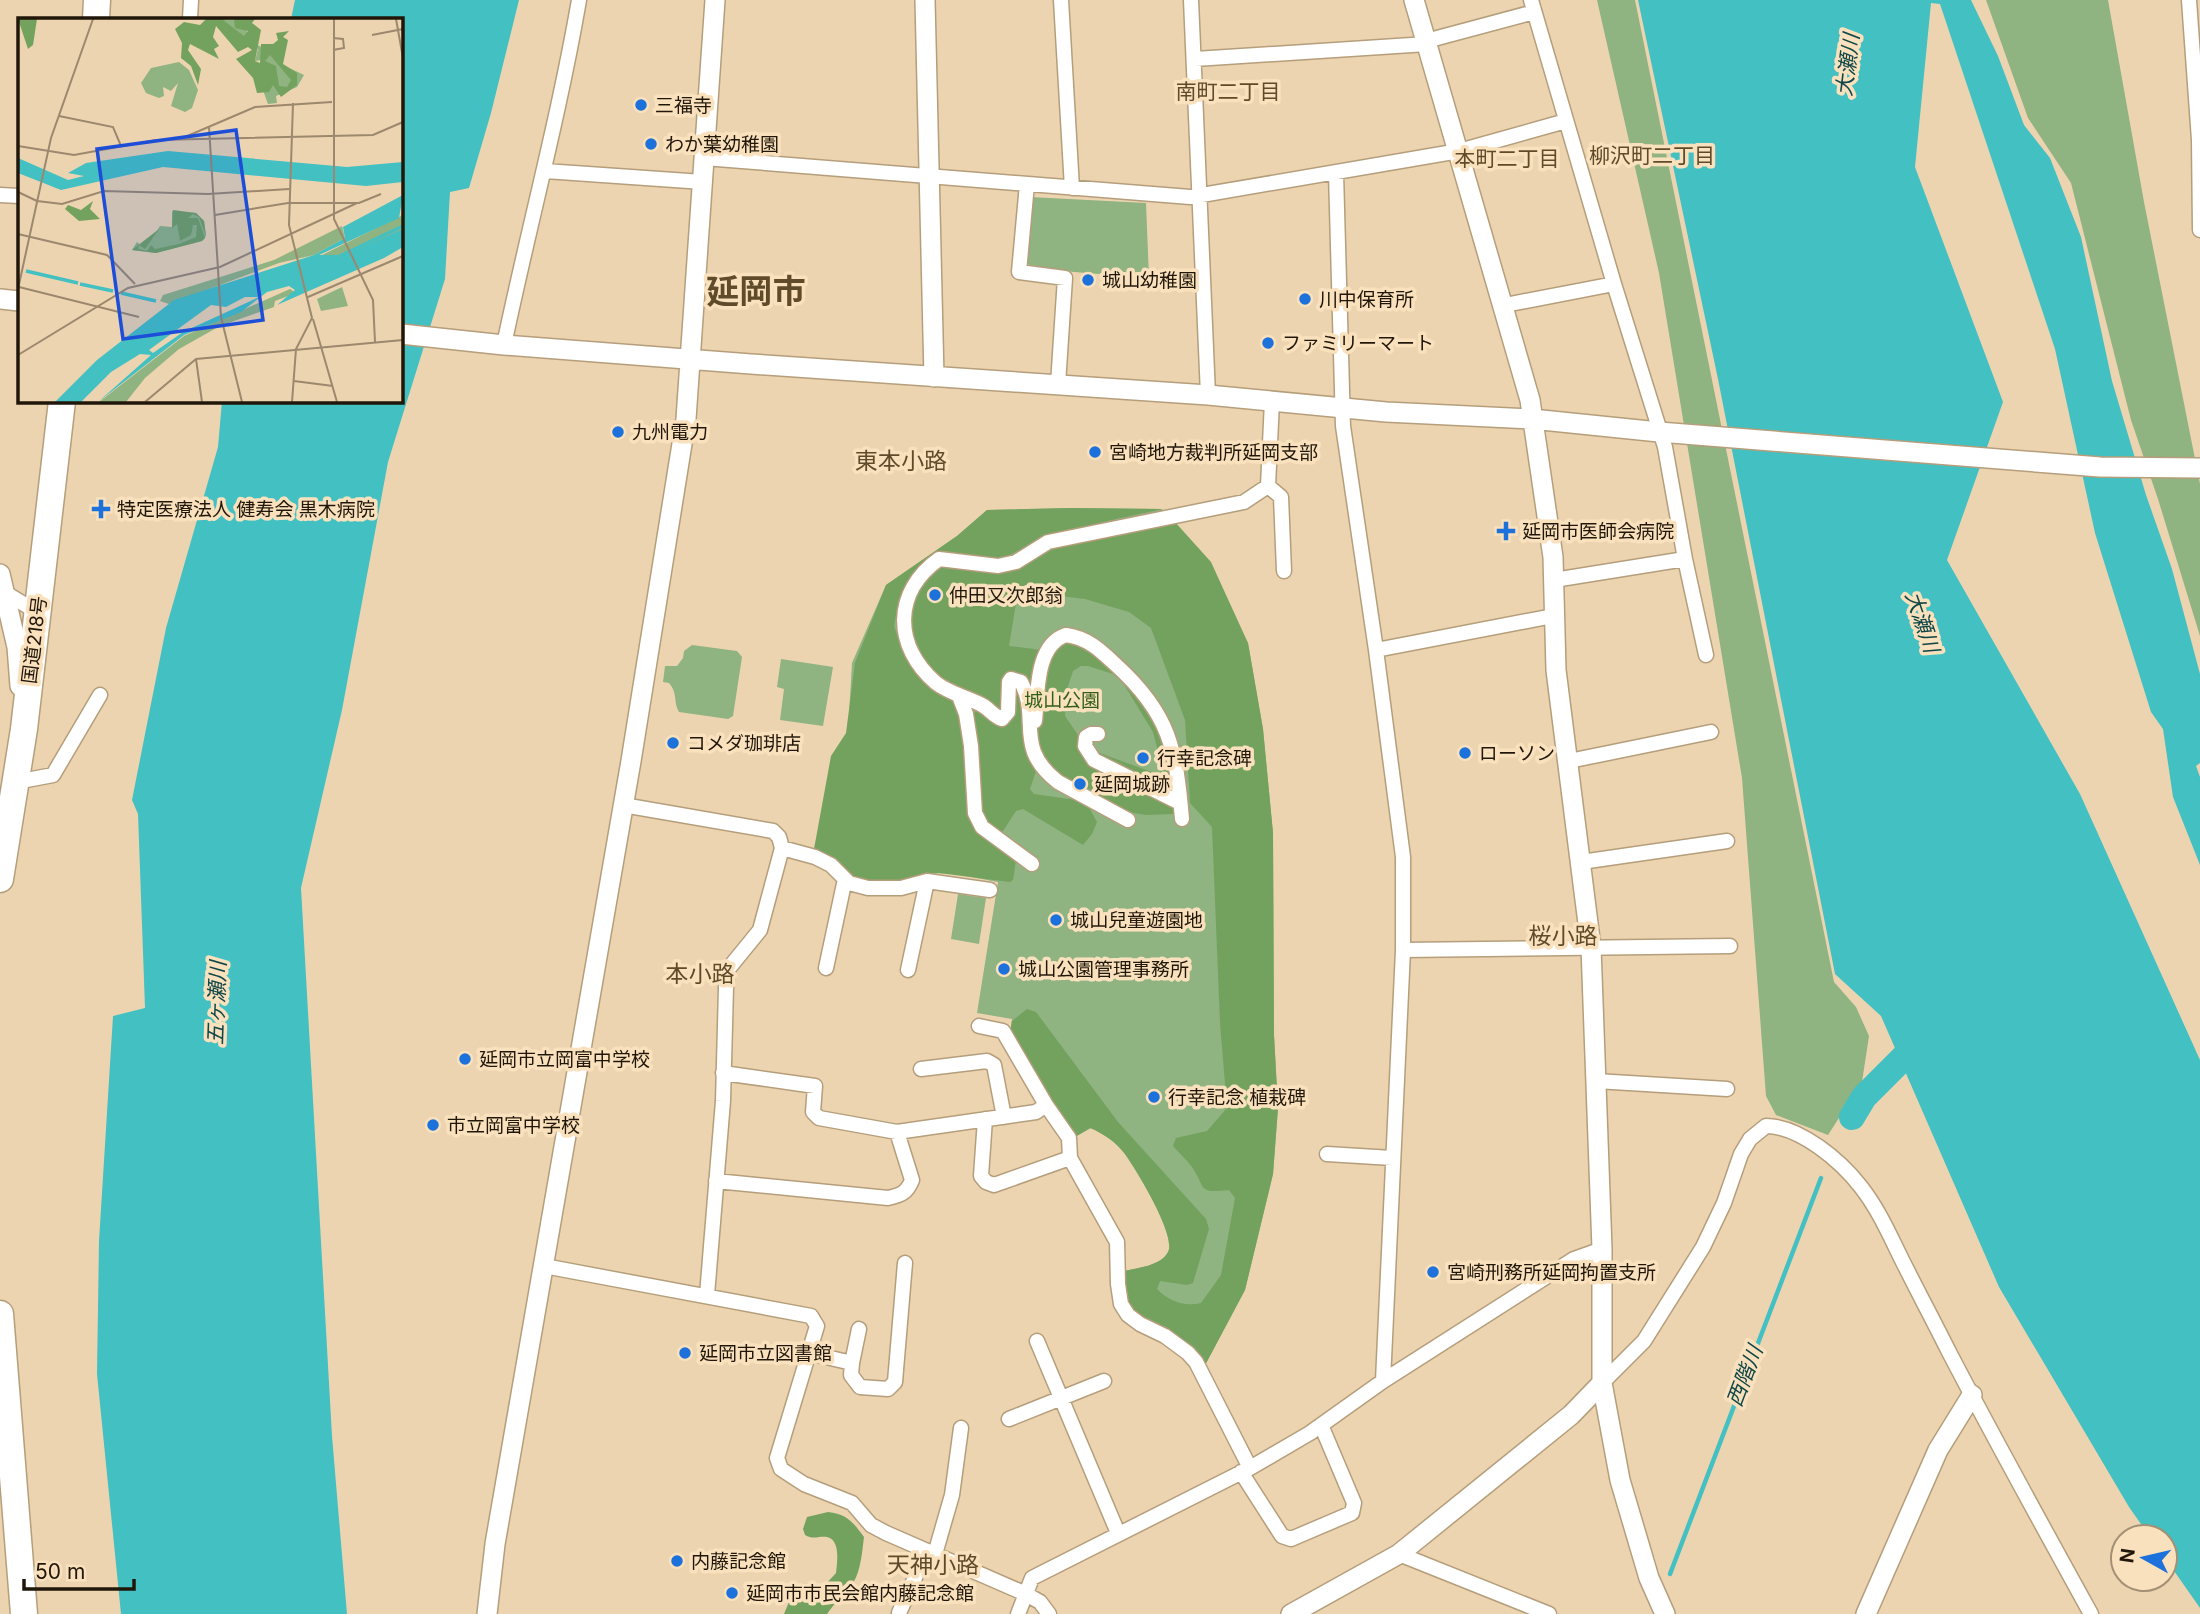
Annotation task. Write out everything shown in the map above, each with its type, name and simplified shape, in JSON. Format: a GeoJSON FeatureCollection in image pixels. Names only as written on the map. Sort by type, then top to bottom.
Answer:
{"type":"FeatureCollection","features":[{"type":"Feature","properties":{"kind":"highway"},"geometry":{"type":"LineString","coordinates":[[96,18],[97,0]]}},
{"type":"Feature","properties":{"kind":"highway","name":"国道218号"},"geometry":{"type":"LineString","coordinates":[[1,864],[24,729],[62,402]]}},
{"type":"Feature","properties":{"kind":"highway"},"geometry":{"type":"LineString","coordinates":[[0,1325],[24,1614]]}},
{"type":"Feature","properties":{"kind":"street"},"geometry":{"type":"LineString","coordinates":[[190,18],[191,0]]}},
{"type":"Feature","properties":{"kind":"street"},"geometry":{"type":"LineString","coordinates":[[504,345],[545,172],[579,0]]}},
{"type":"Feature","properties":{"kind":"street"},"geometry":{"type":"LineString","coordinates":[[487,1614],[495,1544],[623,805],[686,419],[715,0]]}},
{"type":"Feature","properties":{"kind":"street"},"geometry":{"type":"LineString","coordinates":[[925,0],[934,377]]}},
{"type":"Feature","properties":{"kind":"street"},"geometry":{"type":"LineString","coordinates":[[1061,0],[1072,188]]}},
{"type":"Feature","properties":{"kind":"street"},"geometry":{"type":"LineString","coordinates":[[1191,0],[1208,395]]}},
{"type":"Feature","properties":{"kind":"street"},"geometry":{"type":"LineString","coordinates":[[1415,0],[1505,305],[1530,400],[1555,580],[1553,616],[1556,670],[1591,947],[1602,1249],[1601,1383],[1620,1480],[1649,1578],[1665,1614]]}},
{"type":"Feature","properties":{"kind":"street"},"geometry":{"type":"LineString","coordinates":[[2189,0],[2199,140],[2200,230]]}},
{"type":"Feature","properties":{"kind":"street"},"geometry":{"type":"LineString","coordinates":[[1195,59],[1427,42],[1533,6],[1614,284],[1665,447],[1706,655]]}},
{"type":"Feature","properties":{"kind":"street"},"geometry":{"type":"LineString","coordinates":[[704,159],[1189,197],[1459,151],[1566,121]]}},
{"type":"Feature","properties":{"kind":"street"},"geometry":{"type":"LineString","coordinates":[[545,172],[703,182]]}},
{"type":"Feature","properties":{"kind":"street"},"geometry":{"type":"LineString","coordinates":[[1336,173],[1343,426],[1403,857],[1403,950],[1383,1381]]}},
{"type":"Feature","properties":{"kind":"street"},"geometry":{"type":"LineString","coordinates":[[1027,184],[1019,272],[1065,278],[1059,384]]}},
{"type":"Feature","properties":{"kind":"street"},"geometry":{"type":"LineString","coordinates":[[0,195],[18,196]]}},
{"type":"Feature","properties":{"kind":"street"},"geometry":{"type":"LineString","coordinates":[[1505,305],[1614,284]]}},
{"type":"Feature","properties":{"kind":"street"},"geometry":{"type":"LineString","coordinates":[[0,299],[18,301]]}},
{"type":"Feature","properties":{"kind":"street"},"geometry":{"type":"LineString","coordinates":[[402,334],[504,345],[1208,395],[1343,408],[1532,419],[1659,432],[2100,467],[2200,468]]}},
{"type":"Feature","properties":{"kind":"street"},"geometry":{"type":"LineString","coordinates":[[1268,486],[1272,401]]}},
{"type":"Feature","properties":{"kind":"street"},"geometry":{"type":"LineString","coordinates":[[1268,486],[1281,496],[1284,571]]}},
{"type":"Feature","properties":{"kind":"street"},"geometry":{"type":"LineString","coordinates":[[1128,820],[1048,774],[1034,754],[1028,727],[1027,693],[1021,682],[1011,679],[1009,682],[1008,712],[1002,719],[983,705],[937,684],[911,651],[903,628],[907,598],[925,569],[939,559],[998,566],[1016,562],[1048,542],[1244,502],[1268,486]]}},
{"type":"Feature","properties":{"kind":"street"},"geometry":{"type":"LineString","coordinates":[[1555,580],[1685,559]]}},
{"type":"Feature","properties":{"kind":"street"},"geometry":{"type":"LineString","coordinates":[[2,583],[37,612]]}},
{"type":"Feature","properties":{"kind":"street"},"geometry":{"type":"LineString","coordinates":[[2,583],[17,647],[24,729]]}},
{"type":"Feature","properties":{"kind":"street"},"geometry":{"type":"LineString","coordinates":[[1376,650],[1553,616]]}},
{"type":"Feature","properties":{"kind":"street"},"geometry":{"type":"LineString","coordinates":[[1034,754],[1034,723],[1043,660],[1053,642],[1061,636],[1081,637],[1120,668],[1155,707],[1174,751],[1182,819]]}},
{"type":"Feature","properties":{"kind":"street"},"geometry":{"type":"LineString","coordinates":[[16,782],[53,775],[100,695]]}},
{"type":"Feature","properties":{"kind":"street"},"geometry":{"type":"LineString","coordinates":[[959,696],[966,714],[971,746],[975,813],[982,827],[1032,863]]}},
{"type":"Feature","properties":{"kind":"street"},"geometry":{"type":"LineString","coordinates":[[1569,761],[1711,732]]}},
{"type":"Feature","properties":{"kind":"street"},"geometry":{"type":"LineString","coordinates":[[1098,734],[1086,737],[1085,746],[1094,760],[1180,803]]}},
{"type":"Feature","properties":{"kind":"street"},"geometry":{"type":"LineString","coordinates":[[623,805],[773,831],[779,837],[782,848],[760,930],[729,968],[707,1295]]}},
{"type":"Feature","properties":{"kind":"street"},"geometry":{"type":"LineString","coordinates":[[1581,862],[1727,841]]}},
{"type":"Feature","properties":{"kind":"street"},"geometry":{"type":"LineString","coordinates":[[782,848],[815,857],[831,865],[849,883],[879,888],[901,888],[927,881],[990,890]]}},
{"type":"Feature","properties":{"kind":"street"},"geometry":{"type":"LineString","coordinates":[[826,968],[845,879]]}},
{"type":"Feature","properties":{"kind":"street"},"geometry":{"type":"LineString","coordinates":[[908,970],[927,881]]}},
{"type":"Feature","properties":{"kind":"street"},"geometry":{"type":"LineString","coordinates":[[1403,950],[1730,946]]}},
{"type":"Feature","properties":{"kind":"street"},"geometry":{"type":"LineString","coordinates":[[979,1026],[1003,1031],[1046,1105],[1069,1138],[1070,1158],[1117,1242],[1121,1304],[1128,1315],[1166,1336],[1196,1362],[1246,1470],[1282,1536],[1291,1539],[1352,1513],[1353,1503],[1321,1425]]}},
{"type":"Feature","properties":{"kind":"street"},"geometry":{"type":"LineString","coordinates":[[921,1069],[987,1061],[994,1065],[1004,1116]]}},
{"type":"Feature","properties":{"kind":"street"},"geometry":{"type":"LineString","coordinates":[[723,1073],[815,1086],[813,1112],[819,1118],[897,1132],[1036,1112],[1046,1105]]}},
{"type":"Feature","properties":{"kind":"street"},"geometry":{"type":"LineString","coordinates":[[1596,1081],[1727,1089]]}},
{"type":"Feature","properties":{"kind":"street"},"geometry":{"type":"LineString","coordinates":[[985,1119],[981,1176],[986,1182],[994,1185],[1070,1158]]}},
{"type":"Feature","properties":{"kind":"street"},"geometry":{"type":"LineString","coordinates":[[1292,1614],[1399,1553],[1571,1415],[1644,1341],[1703,1247],[1724,1203],[1741,1154],[1750,1139],[1766,1126],[1777,1126],[1819,1147],[1842,1165],[1860,1186],[1889,1232],[1972,1395],[2091,1614]]}},
{"type":"Feature","properties":{"kind":"street"},"geometry":{"type":"LineString","coordinates":[[716,1181],[888,1198],[901,1195],[908,1190],[912,1180],[897,1132]]}},
{"type":"Feature","properties":{"kind":"street"},"geometry":{"type":"LineString","coordinates":[[1327,1154],[1392,1157]]}},
{"type":"Feature","properties":{"kind":"street"},"geometry":{"type":"LineString","coordinates":[[1018,1614],[1032,1578],[1246,1470],[1321,1425],[1383,1381],[1574,1259],[1602,1249]]}},
{"type":"Feature","properties":{"kind":"street"},"geometry":{"type":"LineString","coordinates":[[859,1329],[851,1375],[860,1387],[888,1389],[895,1382],[905,1263]]}},
{"type":"Feature","properties":{"kind":"street"},"geometry":{"type":"LineString","coordinates":[[544,1266],[811,1316],[817,1326],[777,1458],[781,1469],[804,1484],[852,1503],[871,1525],[886,1534],[1026,1594],[1040,1602],[1049,1614]]}},
{"type":"Feature","properties":{"kind":"street"},"geometry":{"type":"LineString","coordinates":[[1037,1340],[1118,1533]]}},
{"type":"Feature","properties":{"kind":"street"},"geometry":{"type":"LineString","coordinates":[[809,1353],[852,1363]]}},
{"type":"Feature","properties":{"kind":"street"},"geometry":{"type":"LineString","coordinates":[[1009,1419],[1104,1381]]}},
{"type":"Feature","properties":{"kind":"street"},"geometry":{"type":"LineString","coordinates":[[1866,1614],[1938,1450],[1972,1395]]}},
{"type":"Feature","properties":{"kind":"street"},"geometry":{"type":"LineString","coordinates":[[899,1613],[931,1552],[952,1495],[961,1428]]}},
{"type":"Feature","properties":{"kind":"street"},"geometry":{"type":"LineString","coordinates":[[1399,1553],[1549,1614]]}},
{"type":"Feature","properties":{"kind":"green space"},"geometry":{"type":"Polygon","coordinates":[[[1597,0],[1635,0],[1834,982],[1856,1007],[1869,1036],[1862,1082],[1828,1135],[1776,1115],[1766,1096],[1742,778],[1659,273],[1597,0]]]}},
{"type":"Feature","properties":{"kind":"green space"},"geometry":{"type":"Polygon","coordinates":[[[1986,0],[2108,0],[2144,202],[2200,484],[2200,636],[2131,420],[2071,183],[2028,118],[1986,0]]]}},
{"type":"Feature","properties":{"kind":"green space"},"geometry":{"type":"Polygon","coordinates":[[[1030,197],[1146,203],[1149,278],[1062,271],[1025,264],[1030,197]]]}},
{"type":"Feature","properties":{"kind":"green space","name":"城山公園"},"geometry":{"type":"Polygon","coordinates":[[[1162,509],[1175,522],[1248,643],[1263,729],[1273,833],[1274,1035],[1278,1108],[1273,1174],[1245,1290],[1203,1369],[1124,1271],[1148,1266],[1165,1257],[1169,1244],[1161,1218],[1130,1162],[1114,1142],[1091,1128],[1075,1137],[1010,1034],[1012,1019],[977,1013],[998,882],[935,873],[915,877],[848,732],[852,663],[886,585],[957,536],[987,510],[1162,509]]]}},
{"type":"Feature","properties":{"kind":"green space"},"geometry":{"type":"Polygon","coordinates":[[[1162,509],[1060,533],[1004,559],[943,551],[934,553],[912,575],[899,600],[894,626],[903,652],[915,673],[950,698],[959,712],[963,730],[966,798],[971,814],[1016,860],[1013,880],[1010,882],[939,873],[879,884],[853,879],[814,849],[831,756],[846,733],[855,663],[886,585],[957,536],[987,510],[1162,509]]]}},
{"type":"Feature","properties":{"kind":"green space"},"geometry":{"type":"Polygon","coordinates":[[[1175,522],[1211,562],[1248,643],[1263,729],[1273,833],[1274,1035],[1278,1108],[1273,1174],[1245,1290],[1203,1369],[1138,1320],[1123,1300],[1124,1271],[1154,1263],[1168,1252],[1167,1232],[1146,1187],[1125,1154],[1109,1139],[1090,1128],[1075,1137],[1010,1034],[1012,1021],[1027,1009],[1036,1012],[1118,1122],[1206,1219],[1209,1229],[1193,1283],[1187,1285],[1160,1281],[1157,1289],[1177,1302],[1201,1303],[1221,1275],[1235,1198],[1229,1190],[1212,1191],[1204,1188],[1192,1167],[1173,1146],[1176,1138],[1207,1131],[1227,1108],[1220,1023],[1212,827],[1190,803],[1185,720],[1151,628],[1129,612],[1085,599],[1018,591],[1009,646],[1042,650],[1031,718],[1015,676],[1003,714],[985,703],[980,696],[953,686],[938,675],[919,653],[910,626],[917,593],[938,566],[992,573],[1018,568],[1053,549],[1175,522]]]}},
{"type":"Feature","properties":{"kind":"green space"},"geometry":{"type":"Polygon","coordinates":[[[1079,640],[1123,675],[1161,727],[1176,796],[1101,760],[1172,799],[1176,810],[1173,814],[1146,815],[1122,811],[1056,776],[1038,747],[1037,731],[1045,666],[1060,641],[1079,640]],[[1081,666],[1073,671],[1067,689],[1065,716],[1078,735],[1081,749],[1099,759],[1090,745],[1097,752],[1157,774],[1163,770],[1153,732],[1123,683],[1113,674],[1081,666]]]}},
{"type":"Feature","properties":{"kind":"green space"},"geometry":{"type":"Polygon","coordinates":[[[692,645],[737,651],[742,657],[733,716],[728,719],[679,712],[672,687],[663,682],[665,666],[677,666],[684,651],[692,645]]]}},
{"type":"Feature","properties":{"kind":"green space"},"geometry":{"type":"Polygon","coordinates":[[[781,659],[833,667],[823,726],[780,720],[784,689],[777,687],[781,659]]]}},
{"type":"Feature","properties":{"kind":"green space"},"geometry":{"type":"Polygon","coordinates":[[[1019,684],[1037,768],[1030,789],[1034,794],[1087,804],[1097,822],[1083,845],[1023,809],[1016,811],[1001,834],[987,821],[981,809],[973,714],[977,710],[1003,723],[1011,693],[1019,684]]]}},
{"type":"Feature","properties":{"kind":"green space"},"geometry":{"type":"Polygon","coordinates":[[[958,894],[986,898],[979,944],[951,939],[958,894]]]}},
{"type":"Feature","properties":{"kind":"green space"},"geometry":{"type":"Polygon","coordinates":[[[828,1512],[849,1520],[864,1537],[856,1578],[827,1614],[784,1614],[794,1590],[803,1583],[825,1585],[836,1573],[837,1552],[834,1542],[827,1537],[813,1538],[805,1535],[803,1529],[807,1517],[828,1512]]]}},
{"type":"Feature","properties":{"kind":"water","name":"五ヶ瀬川"},"geometry":{"type":"Polygon","coordinates":[[[295,0],[519,0],[469,188],[450,192],[445,279],[388,462],[342,710],[301,888],[332,1436],[347,1614],[121,1614],[97,1374],[99,1241],[113,1016],[145,1008],[138,814],[132,800],[166,628],[218,447],[222,402],[402,402],[402,18],[291,18],[295,0]]]}},
{"type":"Feature","properties":{"kind":"water","name":"大瀬川"},"geometry":{"type":"Polygon","coordinates":[[[1638,0],[1971,0],[1998,56],[2024,125],[2050,158],[2081,237],[2112,381],[2146,495],[2172,569],[2200,674],[2200,763],[2196,766],[2200,777],[2200,865],[2173,797],[2163,729],[2151,712],[2095,533],[2055,349],[1940,4],[1931,3],[1915,167],[2003,402],[1947,560],[2080,794],[2200,1060],[2200,1608],[2179,1578],[2179,1523],[2140,1523],[2129,1507],[1999,1287],[1881,1016],[1835,974],[1718,379],[1638,0]]]}},
{"type":"Feature","properties":{"kind":"waterway","name":"西階川"},"geometry":{"type":"LineString","coordinates":[[1852,1117],[1864,1097],[1924,1037]]}},
{"type":"Feature","properties":{"kind":"waterway","name":"西階川"},"geometry":{"type":"LineString","coordinates":[[1670,1574],[1821,1178]]}},
{"type":"Feature","properties":{"kind":"place","name":"三福寺"},"geometry":{"type":"Point","coordinates":[641,105]}},
{"type":"Feature","properties":{"kind":"place","name":"わか葉幼稚園"},"geometry":{"type":"Point","coordinates":[651,144]}},
{"type":"Feature","properties":{"kind":"place","name":"城山幼稚園"},"geometry":{"type":"Point","coordinates":[1088,280]}},
{"type":"Feature","properties":{"kind":"place","name":"川中保育所"},"geometry":{"type":"Point","coordinates":[1305,299]}},
{"type":"Feature","properties":{"kind":"place","name":"ファミリーマート"},"geometry":{"type":"Point","coordinates":[1268,343]}},
{"type":"Feature","properties":{"kind":"place","name":"九州電力"},"geometry":{"type":"Point","coordinates":[618,432]}},
{"type":"Feature","properties":{"kind":"place","name":"宮崎地方裁判所延岡支部"},"geometry":{"type":"Point","coordinates":[1095,452]}},
{"type":"Feature","properties":{"kind":"place","name":"特定医療法人 健寿会 黒木病院"},"geometry":{"type":"Point","coordinates":[101,509]}},
{"type":"Feature","properties":{"kind":"place","name":"延岡市医師会病院"},"geometry":{"type":"Point","coordinates":[1506,531]}},
{"type":"Feature","properties":{"kind":"place","name":"仲田又次郎翁"},"geometry":{"type":"Point","coordinates":[935,595]}},
{"type":"Feature","properties":{"kind":"place","name":"コメダ珈琲店"},"geometry":{"type":"Point","coordinates":[673,743]}},
{"type":"Feature","properties":{"kind":"place","name":"ローソン"},"geometry":{"type":"Point","coordinates":[1465,753]}},
{"type":"Feature","properties":{"kind":"place","name":"行幸記念碑"},"geometry":{"type":"Point","coordinates":[1143,758]}},
{"type":"Feature","properties":{"kind":"place","name":"延岡城跡"},"geometry":{"type":"Point","coordinates":[1080,784]}},
{"type":"Feature","properties":{"kind":"place","name":"城山兒童遊園地"},"geometry":{"type":"Point","coordinates":[1056,920]}},
{"type":"Feature","properties":{"kind":"place","name":"城山公園管理事務所"},"geometry":{"type":"Point","coordinates":[1004,969]}},
{"type":"Feature","properties":{"kind":"place","name":"延岡市立岡富中学校"},"geometry":{"type":"Point","coordinates":[465,1059]}},
{"type":"Feature","properties":{"kind":"place","name":"行幸記念 植栽碑"},"geometry":{"type":"Point","coordinates":[1154,1097]}},
{"type":"Feature","properties":{"kind":"place","name":"市立岡富中学校"},"geometry":{"type":"Point","coordinates":[433,1125]}},
{"type":"Feature","properties":{"kind":"place","name":"宮崎刑務所延岡拘置支所"},"geometry":{"type":"Point","coordinates":[1433,1272]}},
{"type":"Feature","properties":{"kind":"place","name":"延岡市立図書館"},"geometry":{"type":"Point","coordinates":[685,1353]}},
{"type":"Feature","properties":{"kind":"place","name":"内藤記念館"},"geometry":{"type":"Point","coordinates":[677,1561]}},
{"type":"Feature","properties":{"kind":"place","name":"延岡市市民会館内藤記念館"},"geometry":{"type":"Point","coordinates":[732,1593]}},
{"type":"Feature","properties":{"kind":"district","name":"南町二丁目"},"geometry":{"type":"Point","coordinates":[1228,92]}},
{"type":"Feature","properties":{"kind":"district","name":"柳沢町二丁目"},"geometry":{"type":"Point","coordinates":[1652,156]}},
{"type":"Feature","properties":{"kind":"district","name":"本町二丁目"},"geometry":{"type":"Point","coordinates":[1507,159]}},
{"type":"Feature","properties":{"kind":"district","name":"延岡市"},"geometry":{"type":"Point","coordinates":[756,291]}},
{"type":"Feature","properties":{"kind":"district","name":"東本小路"},"geometry":{"type":"Point","coordinates":[901,461]}},
{"type":"Feature","properties":{"kind":"district","name":"桜小路"},"geometry":{"type":"Point","coordinates":[1563,936]}},
{"type":"Feature","properties":{"kind":"district","name":"本小路"},"geometry":{"type":"Point","coordinates":[700,974]}},
{"type":"Feature","properties":{"kind":"district","name":"天神小路"},"geometry":{"type":"Point","coordinates":[933,1565]}}]}
